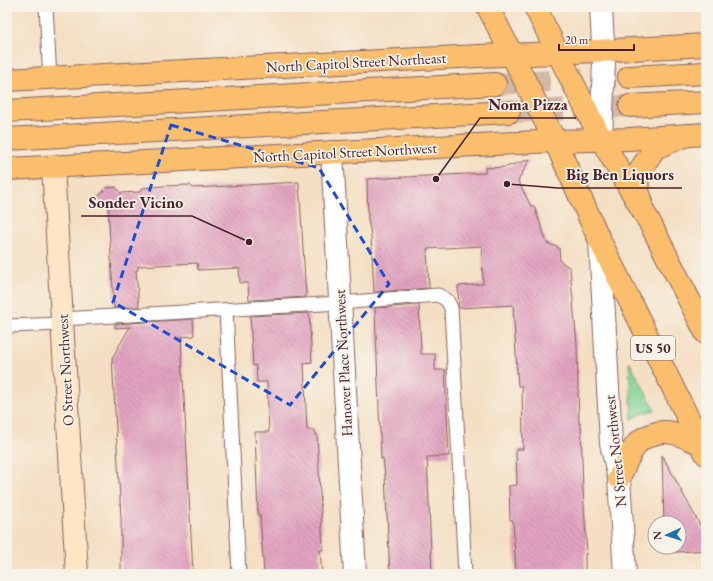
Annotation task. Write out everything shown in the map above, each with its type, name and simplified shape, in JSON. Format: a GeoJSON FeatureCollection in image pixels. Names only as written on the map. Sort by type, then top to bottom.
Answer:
{"type":"FeatureCollection","features":[{"type":"Feature","properties":{"kind":"main road","name":"US 50"},"geometry":{"type":"LineString","coordinates":[[488,7],[555,141],[600,241],[703,449]]}},
{"type":"Feature","properties":{"kind":"main road"},"geometry":{"type":"LineString","coordinates":[[535,7],[601,139],[650,223],[706,333]]}},
{"type":"Feature","properties":{"kind":"main road","name":"North Capitol Street Northeast"},"geometry":{"type":"LineString","coordinates":[[7,80],[706,45]]}},
{"type":"Feature","properties":{"kind":"main road"},"geometry":{"type":"LineString","coordinates":[[629,77],[706,73]]}},
{"type":"Feature","properties":{"kind":"main road","name":"North Capitol Street Northeast"},"geometry":{"type":"LineString","coordinates":[[7,111],[495,84]]}},
{"type":"Feature","properties":{"kind":"main road"},"geometry":{"type":"LineString","coordinates":[[630,106],[706,102]]}},
{"type":"Feature","properties":{"kind":"main road","name":"North Capitol Street Northwest"},"geometry":{"type":"LineString","coordinates":[[7,138],[509,112]]}},
{"type":"Feature","properties":{"kind":"main road"},"geometry":{"type":"LineString","coordinates":[[650,223],[638,191],[637,176],[655,148],[697,135]]}},
{"type":"Feature","properties":{"kind":"main road","name":"North Capitol Street Northwest"},"geometry":{"type":"LineString","coordinates":[[7,169],[697,135]]}},
{"type":"Feature","properties":{"kind":"main road"},"geometry":{"type":"LineString","coordinates":[[620,478],[636,444],[646,437],[656,433],[666,431],[677,433],[703,449]]}},
{"type":"Feature","properties":{"kind":"street"},"geometry":{"type":"LineString","coordinates":[[601,7],[604,51],[601,139]]}},
{"type":"Feature","properties":{"kind":"street","name":"Hanover Place Northwest"},"geometry":{"type":"LineString","coordinates":[[332,152],[355,574]]}},
{"type":"Feature","properties":{"kind":"street","name":"O Street Northwest"},"geometry":{"type":"LineString","coordinates":[[54,167],[77,574]]}},
{"type":"Feature","properties":{"kind":"street","name":"N Street Northwest"},"geometry":{"type":"LineString","coordinates":[[600,241],[611,443],[620,478],[625,574]]}},
{"type":"Feature","properties":{"kind":"lane"},"geometry":{"type":"LineString","coordinates":[[46,7],[50,79]]}},
{"type":"Feature","properties":{"kind":"lane"},"geometry":{"type":"LineString","coordinates":[[7,326],[438,295],[447,300],[451,308],[464,574]]}},
{"type":"Feature","properties":{"kind":"lane"},"geometry":{"type":"LineString","coordinates":[[226,310],[239,574]]}},
{"type":"Feature","properties":{"kind":"highlighted area"},"geometry":{"type":"Polygon","coordinates":[[[171,125],[319,168],[389,284],[290,405],[113,302],[171,125]]]}},
{"type":"Feature","properties":{"kind":"green space"},"geometry":{"type":"Polygon","coordinates":[[[629,361],[655,410],[643,413],[632,419],[629,361]]]}},
{"type":"Feature","properties":{"kind":"building"},"geometry":{"type":"Polygon","coordinates":[[[530,159],[518,181],[531,206],[534,206],[547,243],[559,248],[560,261],[570,268],[577,345],[579,424],[581,424],[587,554],[585,554],[585,574],[516,574],[513,520],[510,520],[509,486],[517,485],[516,449],[523,449],[522,386],[518,386],[513,305],[459,308],[458,286],[483,284],[482,246],[427,249],[429,288],[374,292],[371,235],[368,220],[367,179],[485,173],[485,168],[506,167],[530,159]]]}},
{"type":"Feature","properties":{"kind":"building"},"geometry":{"type":"Polygon","coordinates":[[[299,182],[306,297],[249,300],[248,283],[240,283],[239,268],[198,270],[197,263],[138,266],[138,270],[136,270],[139,307],[114,308],[108,206],[96,199],[107,188],[116,187],[120,193],[140,192],[143,188],[163,186],[190,185],[193,188],[299,182]]]}},
{"type":"Feature","properties":{"kind":"building"},"geometry":{"type":"Polygon","coordinates":[[[419,305],[421,354],[435,354],[435,370],[445,370],[449,456],[427,457],[432,574],[390,574],[385,476],[383,458],[381,459],[375,308],[419,305]]]}},
{"type":"Feature","properties":{"kind":"building"},"geometry":{"type":"Polygon","coordinates":[[[309,313],[312,362],[304,363],[307,430],[315,430],[315,435],[317,434],[323,550],[320,550],[322,574],[264,574],[260,515],[258,515],[255,432],[269,432],[267,382],[257,382],[256,365],[253,366],[250,316],[309,313]]]}},
{"type":"Feature","properties":{"kind":"building"},"geometry":{"type":"Polygon","coordinates":[[[193,319],[194,336],[181,337],[193,574],[121,574],[121,517],[112,358],[130,327],[115,328],[115,324],[193,319]]]}},
{"type":"Feature","properties":{"kind":"building"},"geometry":{"type":"Polygon","coordinates":[[[662,455],[701,527],[706,533],[706,550],[687,551],[687,515],[664,515],[662,455]]]}},
{"type":"Feature","properties":{"kind":"tunnel"},"geometry":{"type":"LineString","coordinates":[[495,84],[629,77]]}},
{"type":"Feature","properties":{"kind":"tunnel"},"geometry":{"type":"LineString","coordinates":[[509,112],[630,106]]}},
{"type":"Feature","properties":{"kind":"place","name":"Noma Pizza"},"geometry":{"type":"Point","coordinates":[436,179]}},
{"type":"Feature","properties":{"kind":"place","name":"Big Ben Liquors"},"geometry":{"type":"Point","coordinates":[507,184]}},
{"type":"Feature","properties":{"kind":"place","name":"Sonder Vicino"},"geometry":{"type":"Point","coordinates":[249,242]}}]}
